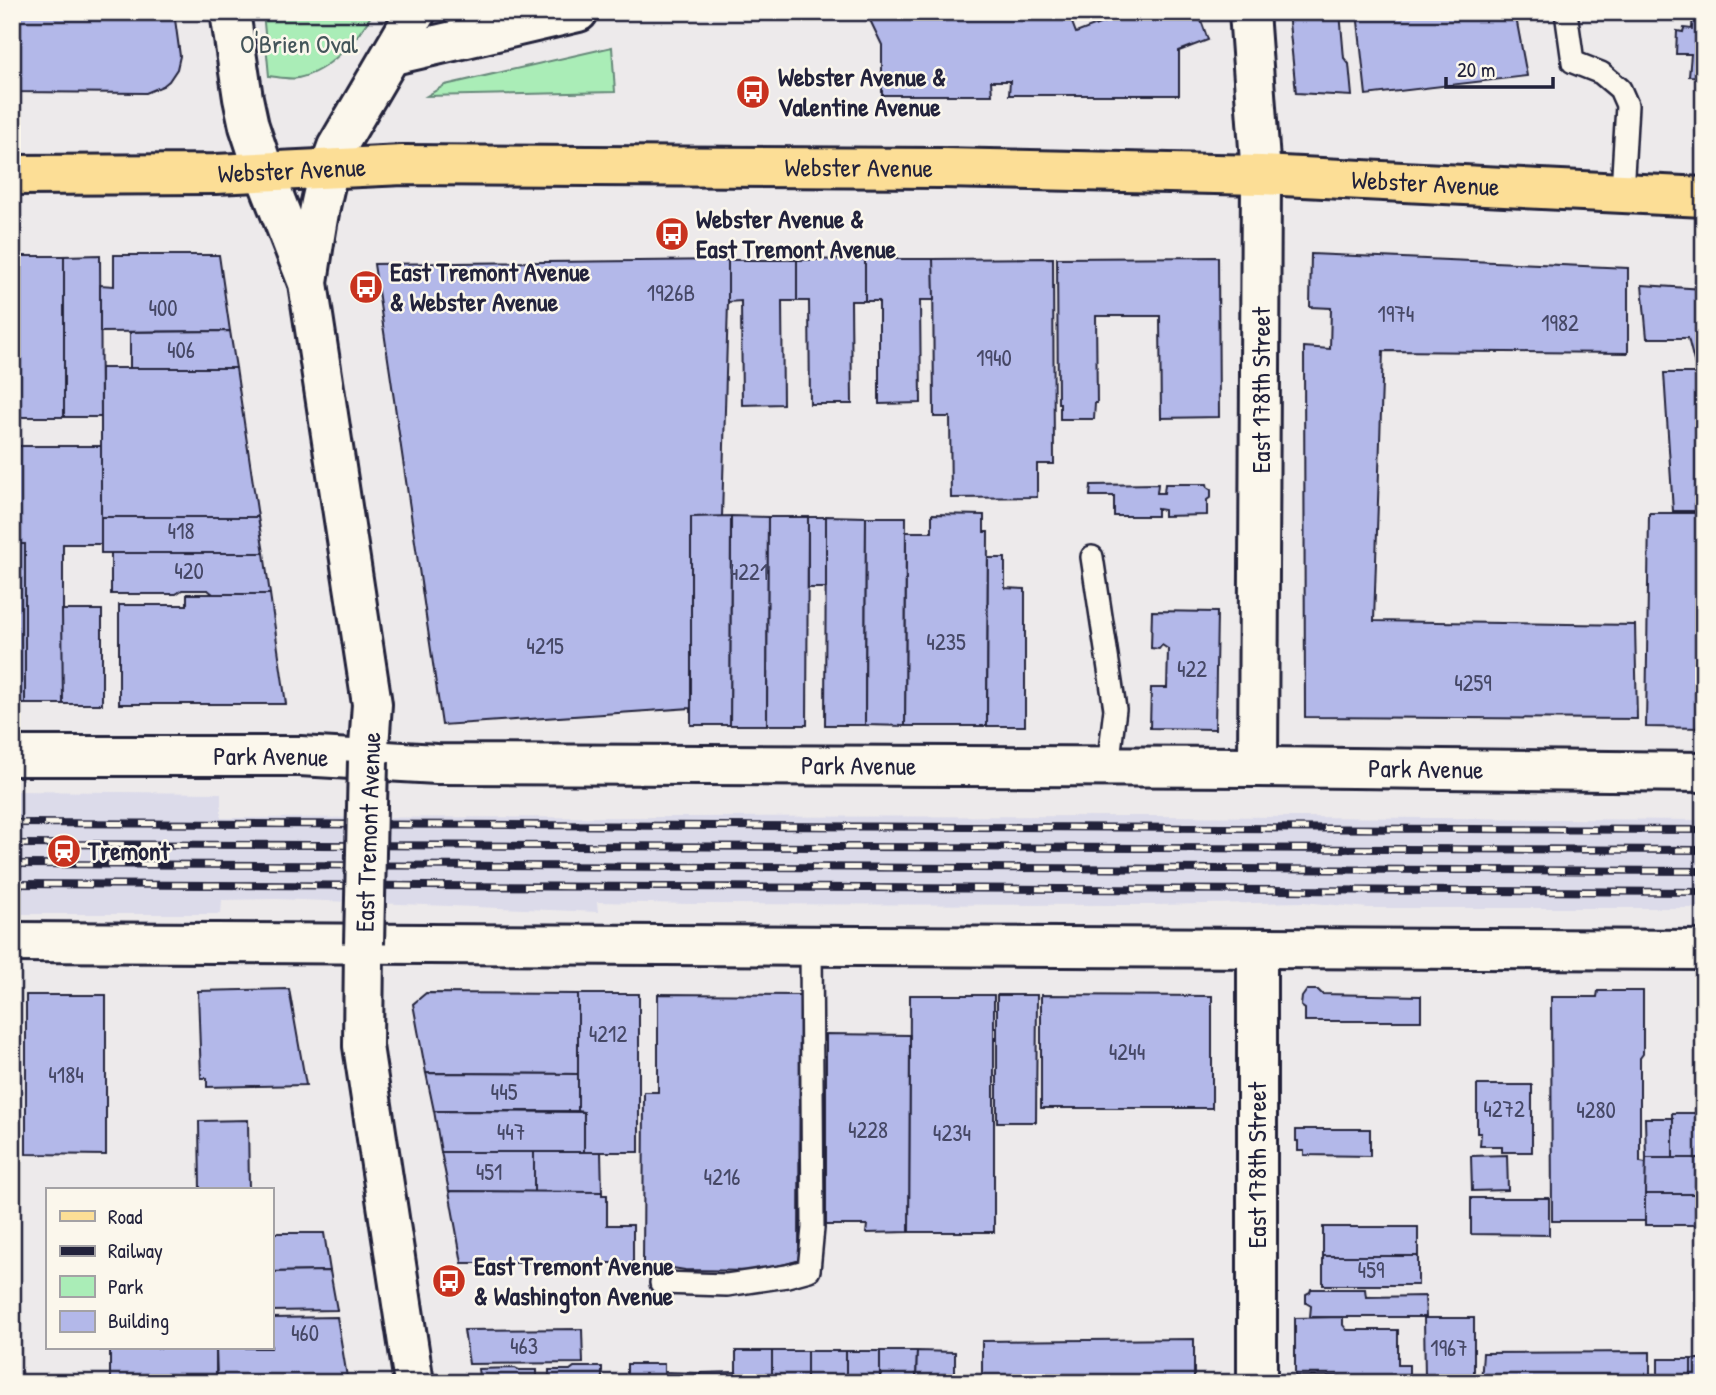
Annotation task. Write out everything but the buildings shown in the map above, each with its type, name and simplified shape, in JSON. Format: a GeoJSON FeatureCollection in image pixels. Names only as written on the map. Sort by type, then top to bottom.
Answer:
{"type":"FeatureCollection","features":[{"type":"Feature","properties":{"kind":"main road","name":"Webster Avenue"},"geometry":{"type":"LineString","coordinates":[[12,175],[215,174],[403,165],[941,168],[1261,175],[1704,197]]}},
{"type":"Feature","properties":{"kind":"street","name":"East Tremont Avenue"},"geometry":{"type":"LineString","coordinates":[[230,12],[247,117],[264,172],[308,283],[372,704],[368,761],[363,1046],[414,1383]]}},
{"type":"Feature","properties":{"kind":"street","name":"East Tremont Avenue"},"geometry":{"type":"LineString","coordinates":[[308,283],[329,168],[348,128],[416,12]]}},
{"type":"Feature","properties":{"kind":"street"},"geometry":{"type":"LineString","coordinates":[[393,55],[578,12]]}},
{"type":"Feature","properties":{"kind":"street","name":"East 178th Street"},"geometry":{"type":"LineString","coordinates":[[1249,12],[1261,175],[1258,768]]}},
{"type":"Feature","properties":{"kind":"street","name":"Park Avenue"},"geometry":{"type":"LineString","coordinates":[[12,757],[300,756],[451,765],[1704,772]]}},
{"type":"Feature","properties":{"kind":"street"},"geometry":{"type":"LineString","coordinates":[[12,942],[1704,950]]}},
{"type":"Feature","properties":{"kind":"street","name":"East 178th Street"},"geometry":{"type":"LineString","coordinates":[[1257,948],[1257,1383]]}},
{"type":"Feature","properties":{"kind":"lane"},"geometry":{"type":"LineString","coordinates":[[1566,12],[1573,62],[1601,73],[1620,89],[1627,106],[1622,192]]}},
{"type":"Feature","properties":{"kind":"lane"},"geometry":{"type":"LineString","coordinates":[[1092,557],[1115,709],[1108,767]]}},
{"type":"Feature","properties":{"kind":"lane"},"geometry":{"type":"LineString","coordinates":[[661,1283],[727,1285],[809,1270],[813,1228],[811,946]]}},
{"type":"Feature","properties":{"kind":"shaded area"},"geometry":{"type":"Polygon","coordinates":[[[12,791],[221,793],[221,818],[1153,816],[1704,820],[1704,908],[1368,908],[1303,902],[1155,905],[597,902],[598,912],[276,899],[222,900],[221,914],[12,914],[12,791]]]}},
{"type":"Feature","properties":{"kind":"green space","name":"O'Brien Oval"},"geometry":{"type":"Polygon","coordinates":[[[263,12],[373,12],[360,33],[331,62],[309,75],[291,79],[269,76],[263,12]]]}},
{"type":"Feature","properties":{"kind":"green space"},"geometry":{"type":"Polygon","coordinates":[[[612,47],[615,92],[427,96],[445,85],[612,47]]]}},
{"type":"Feature","properties":{"kind":"railway"},"geometry":{"type":"LineString","coordinates":[[12,823],[1704,830]]}},
{"type":"Feature","properties":{"kind":"railway"},"geometry":{"type":"LineString","coordinates":[[12,844],[1704,850]]}},
{"type":"Feature","properties":{"kind":"railway"},"geometry":{"type":"LineString","coordinates":[[12,864],[1704,871]]}},
{"type":"Feature","properties":{"kind":"railway"},"geometry":{"type":"LineString","coordinates":[[12,884],[1704,892]]}},
{"type":"Feature","properties":{"kind":"place","name":"Webster Avenue & Valentine Avenue"},"geometry":{"type":"Point","coordinates":[753,92]}},
{"type":"Feature","properties":{"kind":"place","name":"Webster Avenue & East Tremont Avenue"},"geometry":{"type":"Point","coordinates":[672,234]}},
{"type":"Feature","properties":{"kind":"place","name":"East Tremont Avenue & Webster Avenue"},"geometry":{"type":"Point","coordinates":[366,287]}},
{"type":"Feature","properties":{"kind":"place","name":"Tremont"},"geometry":{"type":"Point","coordinates":[64,851]}},
{"type":"Feature","properties":{"kind":"place","name":"East Tremont Avenue & Washington Avenue"},"geometry":{"type":"Point","coordinates":[449,1281]}}]}
